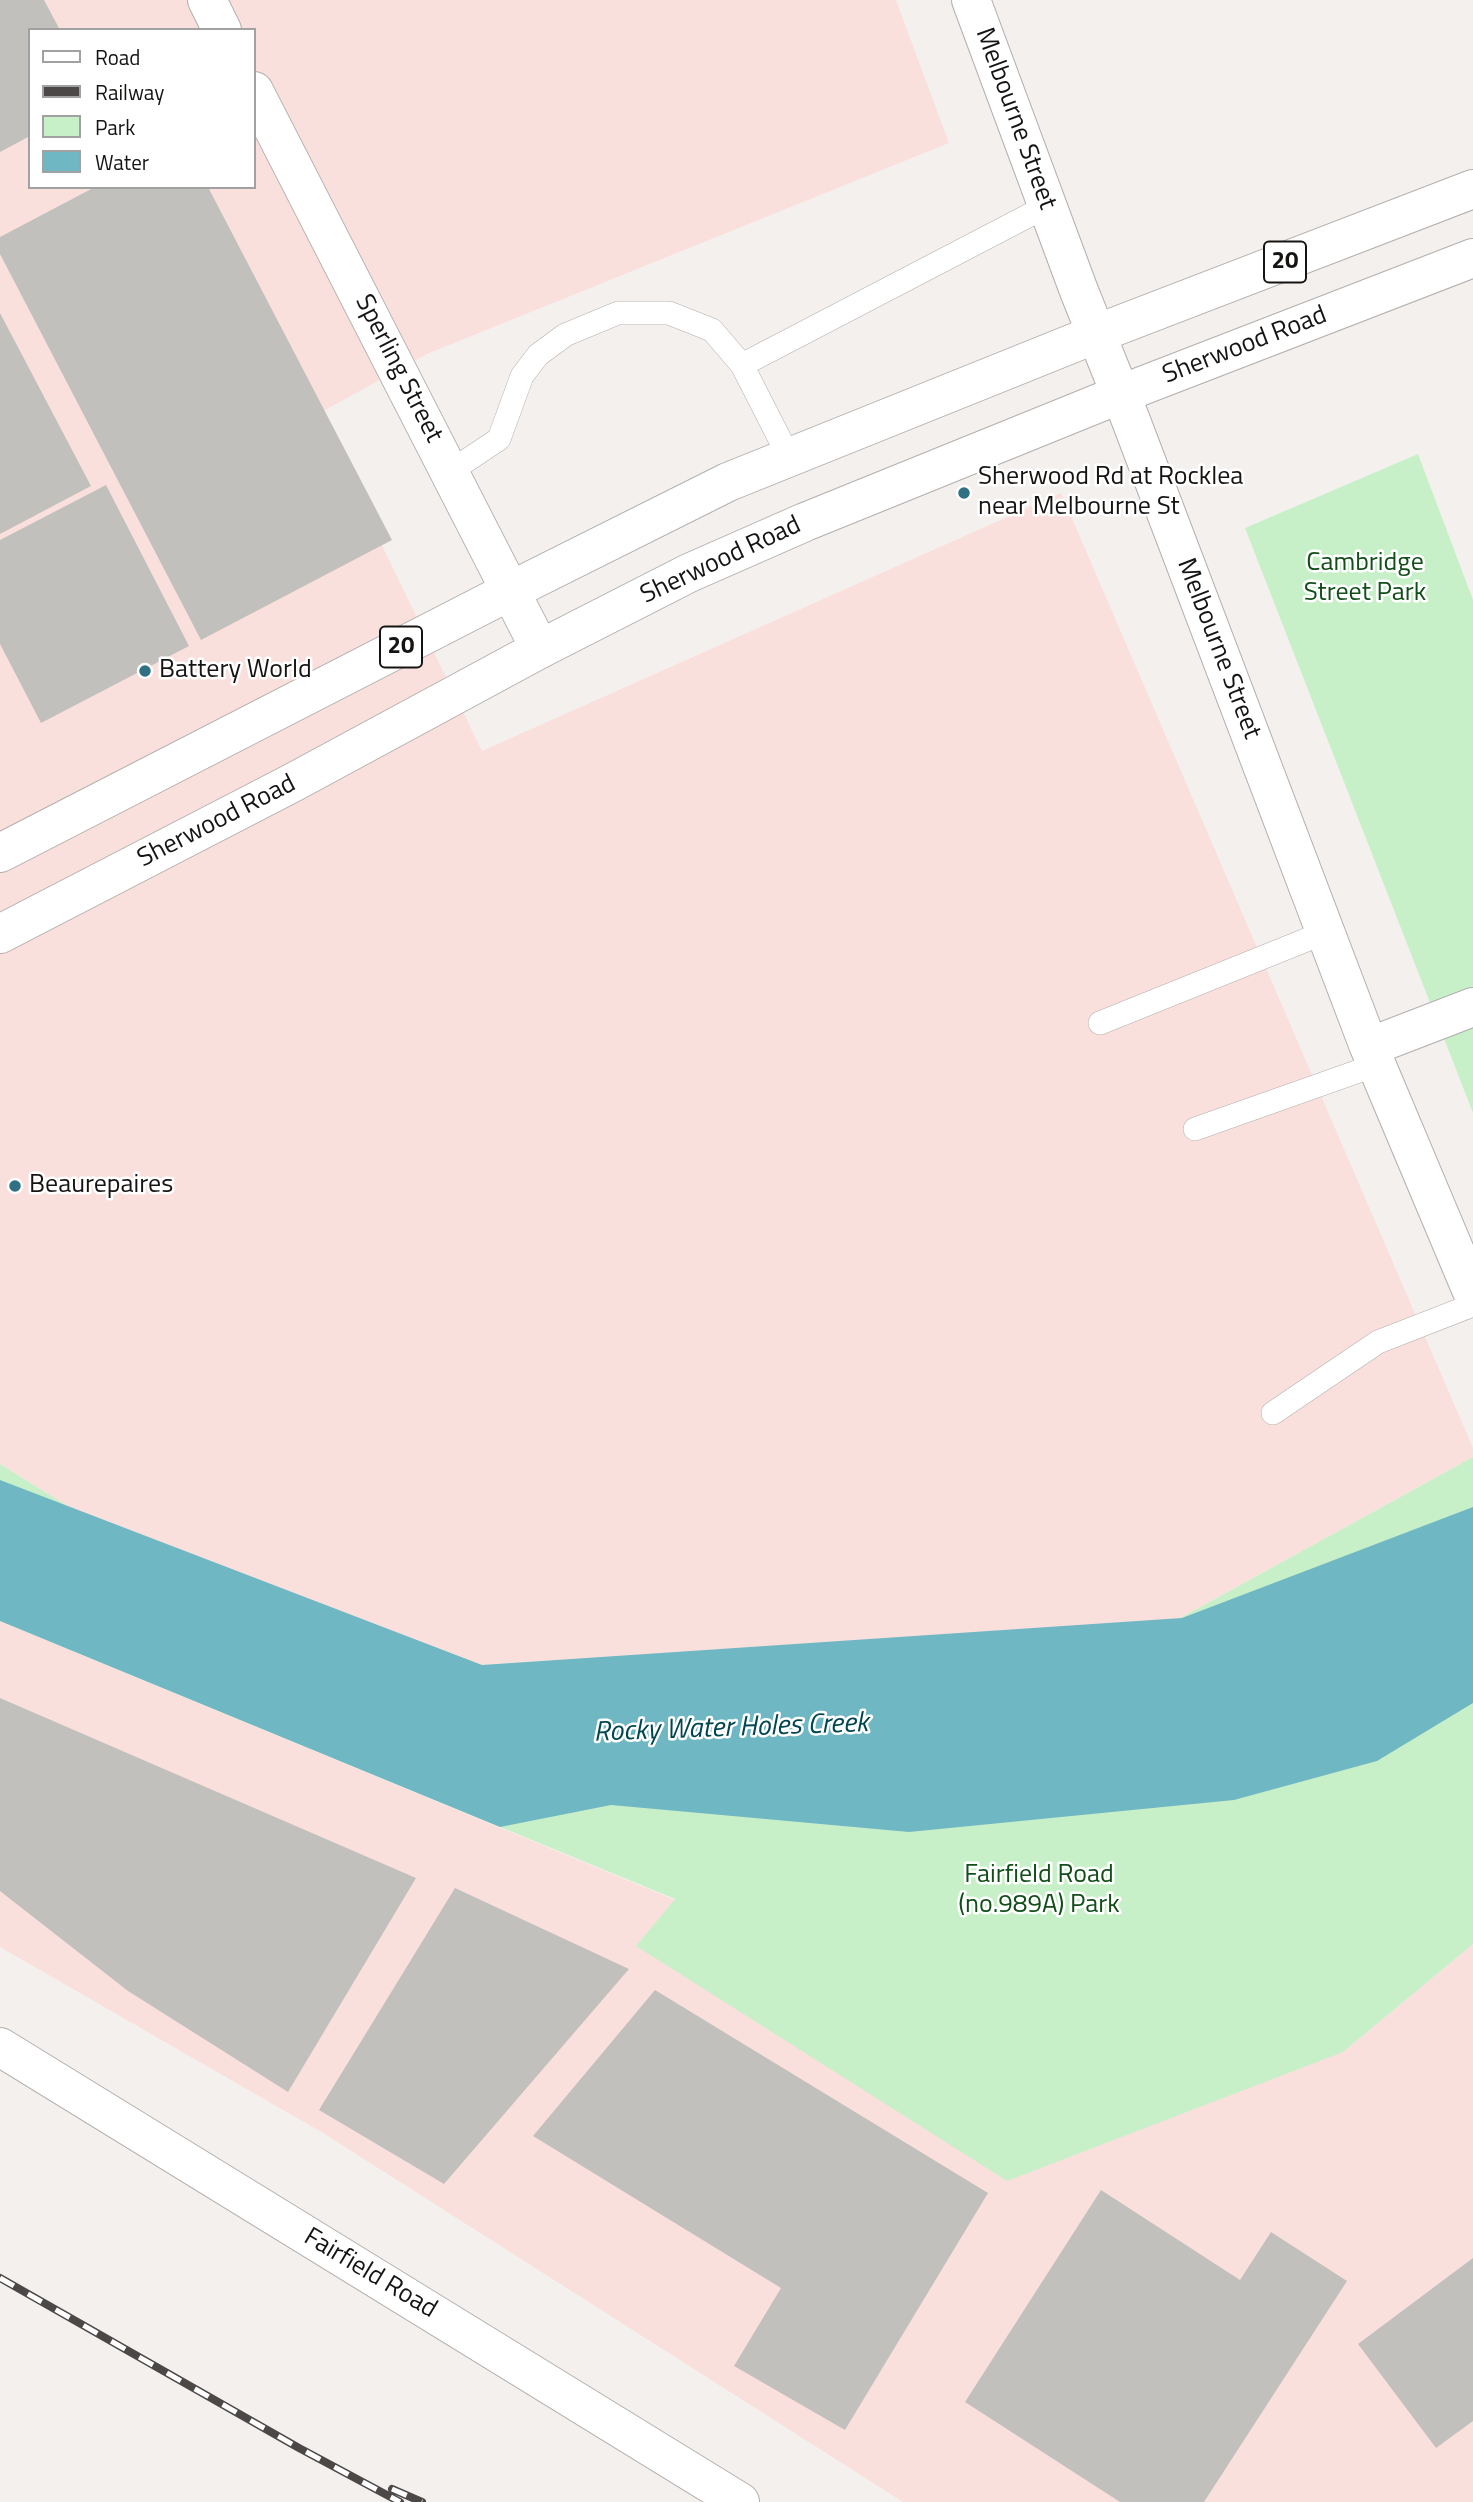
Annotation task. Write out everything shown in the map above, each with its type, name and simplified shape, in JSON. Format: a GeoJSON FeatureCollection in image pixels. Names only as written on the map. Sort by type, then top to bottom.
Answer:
{"type":"FeatureCollection","features":[{"type":"Feature","properties":{"kind":"main road"},"geometry":{"type":"LineString","coordinates":[[207,0],[221,28]]}},
{"type":"Feature","properties":{"kind":"main road","name":"Melbourne Street"},"geometry":{"type":"LineString","coordinates":[[971,0],[1047,206],[1373,1056],[1473,1294]]}},
{"type":"Feature","properties":{"kind":"main road","name":"Sperling Street"},"geometry":{"type":"LineString","coordinates":[[256,95],[540,649]]}},
{"type":"Feature","properties":{"kind":"main road","name":"20"},"geometry":{"type":"LineString","coordinates":[[0,853],[728,482],[1096,334],[1473,189]]}},
{"type":"Feature","properties":{"kind":"main road","name":"Sherwood Road"},"geometry":{"type":"LineString","coordinates":[[0,934],[689,573],[805,522],[1121,394],[1473,258]]}},
{"type":"Feature","properties":{"kind":"main road"},"geometry":{"type":"LineString","coordinates":[[1373,1056],[1473,1007]]}},
{"type":"Feature","properties":{"kind":"main road","name":"Fairfield Road"},"geometry":{"type":"LineString","coordinates":[[0,2047],[740,2502]]}},
{"type":"Feature","properties":{"kind":"lane"},"geometry":{"type":"LineString","coordinates":[[742,365],[1047,206]]}},
{"type":"Feature","properties":{"kind":"lane"},"geometry":{"type":"LineString","coordinates":[[451,471],[499,439],[522,376],[538,355],[565,335],[618,313],[669,313],[712,330],[742,365],[789,457]]}},
{"type":"Feature","properties":{"kind":"lane"},"geometry":{"type":"LineString","coordinates":[[1100,1023],[1326,932]]}},
{"type":"Feature","properties":{"kind":"lane"},"geometry":{"type":"LineString","coordinates":[[1195,1129],[1373,1056]]}},
{"type":"Feature","properties":{"kind":"lane"},"geometry":{"type":"LineString","coordinates":[[1273,1413],[1378,1342],[1473,1304]]}},
{"type":"Feature","properties":{"kind":"shaded area"},"geometry":{"type":"Polygon","coordinates":[[[0,0],[896,0],[949,143],[427,354],[318,414],[482,751],[1061,493],[1473,1448],[1473,1457],[1173,1622],[481,1665],[85,1517],[0,1464],[0,0]]]}},
{"type":"Feature","properties":{"kind":"shaded area"},"geometry":{"type":"Polygon","coordinates":[[[0,1621],[675,1900],[636,1946],[1343,2052],[1473,1944],[1473,2502],[903,2502],[323,2133],[0,1947],[0,1621]]]}},
{"type":"Feature","properties":{"kind":"green space","name":"Cambridge Street Park"},"geometry":{"type":"Polygon","coordinates":[[[1418,454],[1473,600],[1473,1113],[1245,528],[1418,454]]]}},
{"type":"Feature","properties":{"kind":"green space","name":"Fairfield Road (no.989A) Park"},"geometry":{"type":"Polygon","coordinates":[[[1473,1457],[1473,1944],[1343,2052],[1007,2181],[636,1946],[675,1899],[0,1621],[0,1464],[85,1517],[482,1665],[1173,1622],[1473,1457]]]}},
{"type":"Feature","properties":{"kind":"water","name":"Rocky Water Holes Creek"},"geometry":{"type":"Polygon","coordinates":[[[0,1480],[482,1665],[1182,1618],[1473,1507],[1473,1703],[1377,1761],[1234,1800],[909,1832],[611,1805],[500,1827],[0,1621],[0,1480]]]}},
{"type":"Feature","properties":{"kind":"building"},"geometry":{"type":"Polygon","coordinates":[[[0,0],[44,0],[59,28],[28,28],[28,137],[0,152],[0,0]]]}},
{"type":"Feature","properties":{"kind":"building"},"geometry":{"type":"Polygon","coordinates":[[[91,189],[209,189],[392,540],[201,640],[0,254],[0,237],[91,189]]]}},
{"type":"Feature","properties":{"kind":"building"},"geometry":{"type":"Polygon","coordinates":[[[0,313],[91,486],[0,534],[0,313]]]}},
{"type":"Feature","properties":{"kind":"building"},"geometry":{"type":"Polygon","coordinates":[[[106,485],[189,646],[41,723],[0,644],[0,540],[106,485]]]}},
{"type":"Feature","properties":{"kind":"building"},"geometry":{"type":"Polygon","coordinates":[[[0,1698],[416,1878],[288,2092],[128,1991],[0,1891],[0,1698]]]}},
{"type":"Feature","properties":{"kind":"building"},"geometry":{"type":"Polygon","coordinates":[[[455,1888],[629,1969],[444,2184],[319,2110],[455,1888]]]}},
{"type":"Feature","properties":{"kind":"building"},"geometry":{"type":"Polygon","coordinates":[[[655,1990],[988,2193],[845,2430],[734,2366],[781,2288],[533,2136],[655,1990]]]}},
{"type":"Feature","properties":{"kind":"building"},"geometry":{"type":"Polygon","coordinates":[[[1101,2190],[1240,2280],[1271,2232],[1347,2281],[1204,2502],[1120,2502],[965,2402],[1101,2190]]]}},
{"type":"Feature","properties":{"kind":"building"},"geometry":{"type":"Polygon","coordinates":[[[1473,2258],[1473,2421],[1436,2448],[1358,2344],[1473,2258]]]}},
{"type":"Feature","properties":{"kind":"railway"},"geometry":{"type":"LineString","coordinates":[[0,2278],[299,2448],[400,2502]]}},
{"type":"Feature","properties":{"kind":"railway"},"geometry":{"type":"LineString","coordinates":[[392,2489],[422,2502]]}},
{"type":"Feature","properties":{"kind":"place","name":"Sherwood Rd at Rocklea near Melbourne St"},"geometry":{"type":"Point","coordinates":[964,493]}},
{"type":"Feature","properties":{"kind":"place","name":"Battery World"},"geometry":{"type":"Point","coordinates":[145,671]}},
{"type":"Feature","properties":{"kind":"place","name":"Beaurepaires"},"geometry":{"type":"Point","coordinates":[15,1186]}}]}
